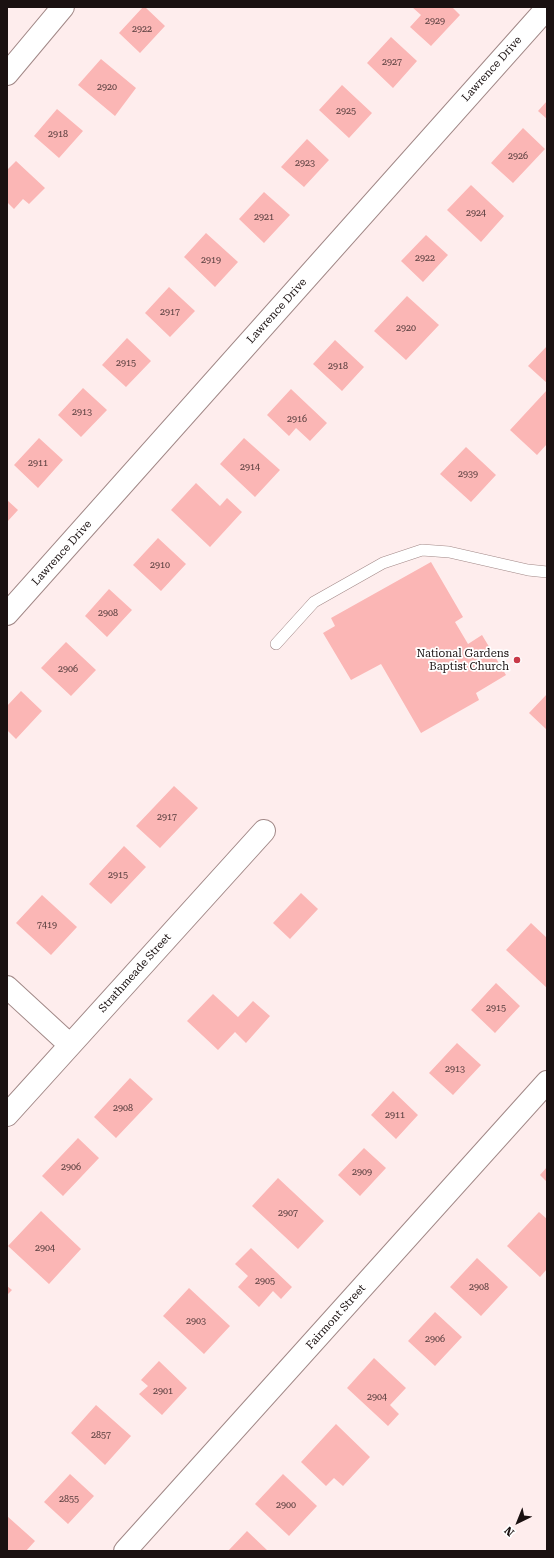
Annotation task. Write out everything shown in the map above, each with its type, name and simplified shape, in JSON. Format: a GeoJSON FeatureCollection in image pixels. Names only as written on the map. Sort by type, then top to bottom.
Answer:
{"type":"FeatureCollection","features":[{"type":"Feature","properties":{"kind":"street"},"geometry":{"type":"LineString","coordinates":[[7,74],[63,7]]}},
{"type":"Feature","properties":{"kind":"street","name":"Lawrence Drive"},"geometry":{"type":"LineString","coordinates":[[7,614],[547,8]]}},
{"type":"Feature","properties":{"kind":"street","name":"Strathmeade Street"},"geometry":{"type":"LineString","coordinates":[[7,1115],[264,831]]}},
{"type":"Feature","properties":{"kind":"street"},"geometry":{"type":"LineString","coordinates":[[7,987],[70,1045]]}},
{"type":"Feature","properties":{"kind":"street","name":"Fairmont Street"},"geometry":{"type":"LineString","coordinates":[[125,1551],[547,1082]]}},
{"type":"Feature","properties":{"kind":"lane"},"geometry":{"type":"LineString","coordinates":[[276,644],[314,602],[383,563],[422,550],[449,552],[528,570],[547,572]]}},
{"type":"Feature","properties":{"kind":"building"},"geometry":{"type":"Polygon","coordinates":[[[143,7],[145,7],[165,26],[140,53],[119,33],[143,7]]]}},
{"type":"Feature","properties":{"kind":"building"},"geometry":{"type":"Polygon","coordinates":[[[412,7],[452,7],[460,15],[431,46],[410,27],[421,15],[412,7]]]}},
{"type":"Feature","properties":{"kind":"building"},"geometry":{"type":"Polygon","coordinates":[[[391,37],[417,61],[393,88],[367,63],[391,37]]]}},
{"type":"Feature","properties":{"kind":"building"},"geometry":{"type":"Polygon","coordinates":[[[101,59],[136,88],[115,116],[78,85],[101,59]]]}},
{"type":"Feature","properties":{"kind":"building"},"geometry":{"type":"Polygon","coordinates":[[[342,85],[372,113],[349,138],[319,110],[342,85]]]}},
{"type":"Feature","properties":{"kind":"building"},"geometry":{"type":"Polygon","coordinates":[[[547,101],[547,119],[538,111],[547,101]]]}},
{"type":"Feature","properties":{"kind":"building"},"geometry":{"type":"Polygon","coordinates":[[[57,109],[83,131],[59,158],[34,136],[57,109]]]}},
{"type":"Feature","properties":{"kind":"building"},"geometry":{"type":"Polygon","coordinates":[[[523,128],[545,149],[513,183],[491,163],[523,128]]]}},
{"type":"Feature","properties":{"kind":"building"},"geometry":{"type":"Polygon","coordinates":[[[307,139],[329,160],[304,187],[281,167],[307,139]]]}},
{"type":"Feature","properties":{"kind":"building"},"geometry":{"type":"Polygon","coordinates":[[[16,161],[45,188],[29,204],[23,199],[14,209],[7,202],[7,170],[16,161]]]}},
{"type":"Feature","properties":{"kind":"building"},"geometry":{"type":"Polygon","coordinates":[[[471,185],[504,216],[481,242],[447,210],[471,185]]]}},
{"type":"Feature","properties":{"kind":"building"},"geometry":{"type":"Polygon","coordinates":[[[264,192],[290,215],[264,243],[239,219],[264,192]]]}},
{"type":"Feature","properties":{"kind":"building"},"geometry":{"type":"Polygon","coordinates":[[[206,233],[238,262],[215,287],[184,257],[206,233]]]}},
{"type":"Feature","properties":{"kind":"building"},"geometry":{"type":"Polygon","coordinates":[[[426,235],[448,255],[423,282],[401,261],[426,235]]]}},
{"type":"Feature","properties":{"kind":"building"},"geometry":{"type":"Polygon","coordinates":[[[169,287],[195,311],[170,337],[145,313],[169,287]]]}},
{"type":"Feature","properties":{"kind":"building"},"geometry":{"type":"Polygon","coordinates":[[[407,296],[439,325],[406,360],[374,331],[407,296]]]}},
{"type":"Feature","properties":{"kind":"building"},"geometry":{"type":"Polygon","coordinates":[[[127,338],[151,361],[126,387],[102,365],[127,338]]]}},
{"type":"Feature","properties":{"kind":"building"},"geometry":{"type":"Polygon","coordinates":[[[335,340],[364,367],[342,391],[313,364],[335,340]]]}},
{"type":"Feature","properties":{"kind":"building"},"geometry":{"type":"Polygon","coordinates":[[[547,346],[547,383],[528,366],[547,346]]]}},
{"type":"Feature","properties":{"kind":"building"},"geometry":{"type":"Polygon","coordinates":[[[83,388],[107,410],[81,437],[58,415],[83,388]]]}},
{"type":"Feature","properties":{"kind":"building"},"geometry":{"type":"Polygon","coordinates":[[[291,389],[327,423],[310,441],[296,428],[289,436],[267,415],[291,389]]]}},
{"type":"Feature","properties":{"kind":"building"},"geometry":{"type":"Polygon","coordinates":[[[547,390],[547,444],[537,455],[510,430],[547,390]]]}},
{"type":"Feature","properties":{"kind":"building"},"geometry":{"type":"Polygon","coordinates":[[[39,438],[63,460],[38,488],[14,465],[39,438]]]}},
{"type":"Feature","properties":{"kind":"building"},"geometry":{"type":"Polygon","coordinates":[[[244,438],[280,470],[255,497],[220,464],[244,438]]]}},
{"type":"Feature","properties":{"kind":"building"},"geometry":{"type":"Polygon","coordinates":[[[466,447],[496,475],[471,502],[440,474],[466,447]]]}},
{"type":"Feature","properties":{"kind":"building"},"geometry":{"type":"Polygon","coordinates":[[[196,483],[220,506],[227,498],[242,512],[210,547],[171,510],[196,483]]]}},
{"type":"Feature","properties":{"kind":"building"},"geometry":{"type":"Polygon","coordinates":[[[7,500],[18,510],[7,522],[7,500]]]}},
{"type":"Feature","properties":{"kind":"building"},"geometry":{"type":"Polygon","coordinates":[[[158,538],[186,564],[161,591],[133,565],[158,538]]]}},
{"type":"Feature","properties":{"kind":"building"},"geometry":{"type":"Polygon","coordinates":[[[431,562],[463,617],[455,622],[468,644],[482,635],[506,675],[476,693],[479,700],[421,733],[381,664],[351,680],[323,633],[335,626],[331,618],[431,562]]]}},
{"type":"Feature","properties":{"kind":"building"},"geometry":{"type":"Polygon","coordinates":[[[109,589],[132,610],[107,637],[85,616],[109,589]]]}},
{"type":"Feature","properties":{"kind":"building"},"geometry":{"type":"Polygon","coordinates":[[[66,642],[96,670],[71,696],[41,668],[66,642]]]}},
{"type":"Feature","properties":{"kind":"building"},"geometry":{"type":"Polygon","coordinates":[[[21,691],[42,711],[16,739],[7,730],[7,706],[21,691]]]}},
{"type":"Feature","properties":{"kind":"building"},"geometry":{"type":"Polygon","coordinates":[[[547,694],[547,730],[529,713],[547,694]]]}},
{"type":"Feature","properties":{"kind":"building"},"geometry":{"type":"Polygon","coordinates":[[[174,786],[198,808],[160,848],[136,826],[174,786]]]}},
{"type":"Feature","properties":{"kind":"building"},"geometry":{"type":"Polygon","coordinates":[[[124,846],[146,867],[111,904],[89,884],[124,846]]]}},
{"type":"Feature","properties":{"kind":"building"},"geometry":{"type":"Polygon","coordinates":[[[301,893],[318,909],[290,939],[273,923],[301,893]]]}},
{"type":"Feature","properties":{"kind":"building"},"geometry":{"type":"Polygon","coordinates":[[[42,895],[77,927],[51,955],[16,923],[42,895]]]}},
{"type":"Feature","properties":{"kind":"building"},"geometry":{"type":"Polygon","coordinates":[[[531,923],[547,938],[547,988],[506,950],[531,923]]]}},
{"type":"Feature","properties":{"kind":"building"},"geometry":{"type":"Polygon","coordinates":[[[496,983],[520,1006],[495,1033],[471,1010],[496,983]]]}},
{"type":"Feature","properties":{"kind":"building"},"geometry":{"type":"Polygon","coordinates":[[[213,994],[238,1017],[253,1001],[270,1016],[246,1043],[235,1032],[218,1050],[187,1021],[213,994]]]}},
{"type":"Feature","properties":{"kind":"building"},"geometry":{"type":"Polygon","coordinates":[[[457,1043],[481,1065],[453,1095],[429,1073],[457,1043]]]}},
{"type":"Feature","properties":{"kind":"building"},"geometry":{"type":"Polygon","coordinates":[[[130,1078],[153,1099],[116,1138],[94,1117],[130,1078]]]}},
{"type":"Feature","properties":{"kind":"building"},"geometry":{"type":"Polygon","coordinates":[[[393,1091],[418,1115],[396,1139],[371,1115],[393,1091]]]}},
{"type":"Feature","properties":{"kind":"building"},"geometry":{"type":"Polygon","coordinates":[[[78,1138],[99,1158],[63,1196],[42,1176],[78,1138]]]}},
{"type":"Feature","properties":{"kind":"building"},"geometry":{"type":"Polygon","coordinates":[[[364,1148],[386,1168],[360,1196],[338,1175],[364,1148]]]}},
{"type":"Feature","properties":{"kind":"building"},"geometry":{"type":"Polygon","coordinates":[[[547,1167],[547,1182],[540,1175],[547,1167]]]}},
{"type":"Feature","properties":{"kind":"building"},"geometry":{"type":"Polygon","coordinates":[[[278,1178],[324,1221],[298,1249],[252,1206],[278,1178]]]}},
{"type":"Feature","properties":{"kind":"building"},"geometry":{"type":"Polygon","coordinates":[[[41,1211],[81,1249],[49,1284],[8,1246],[41,1211]]]}},
{"type":"Feature","properties":{"kind":"building"},"geometry":{"type":"Polygon","coordinates":[[[539,1212],[547,1219],[547,1269],[540,1277],[507,1246],[539,1212]]]}},
{"type":"Feature","properties":{"kind":"building"},"geometry":{"type":"Polygon","coordinates":[[[251,1248],[292,1287],[281,1299],[273,1291],[259,1307],[238,1287],[248,1276],[235,1264],[251,1248]]]}},
{"type":"Feature","properties":{"kind":"building"},"geometry":{"type":"Polygon","coordinates":[[[477,1258],[508,1287],[481,1316],[450,1287],[477,1258]]]}},
{"type":"Feature","properties":{"kind":"building"},"geometry":{"type":"Polygon","coordinates":[[[7,1286],[12,1290],[7,1295],[7,1286]]]}},
{"type":"Feature","properties":{"kind":"building"},"geometry":{"type":"Polygon","coordinates":[[[189,1288],[230,1326],[204,1354],[163,1316],[189,1288]]]}},
{"type":"Feature","properties":{"kind":"building"},"geometry":{"type":"Polygon","coordinates":[[[435,1312],[462,1337],[435,1366],[408,1341],[435,1312]]]}},
{"type":"Feature","properties":{"kind":"building"},"geometry":{"type":"Polygon","coordinates":[[[374,1358],[406,1388],[390,1405],[399,1414],[388,1426],[347,1388],[374,1358]]]}},
{"type":"Feature","properties":{"kind":"building"},"geometry":{"type":"Polygon","coordinates":[[[159,1361],[187,1388],[162,1415],[139,1394],[148,1386],[141,1380],[159,1361]]]}},
{"type":"Feature","properties":{"kind":"building"},"geometry":{"type":"Polygon","coordinates":[[[96,1405],[131,1436],[105,1465],[71,1433],[96,1405]]]}},
{"type":"Feature","properties":{"kind":"building"},"geometry":{"type":"Polygon","coordinates":[[[336,1424],[370,1457],[343,1486],[334,1478],[326,1486],[301,1462],[336,1424]]]}},
{"type":"Feature","properties":{"kind":"building"},"geometry":{"type":"Polygon","coordinates":[[[70,1474],[94,1496],[68,1524],[44,1502],[70,1474]]]}},
{"type":"Feature","properties":{"kind":"building"},"geometry":{"type":"Polygon","coordinates":[[[283,1474],[317,1506],[289,1536],[255,1504],[283,1474]]]}},
{"type":"Feature","properties":{"kind":"building"},"geometry":{"type":"Polygon","coordinates":[[[7,1516],[35,1541],[26,1551],[7,1551],[7,1516]]]}},
{"type":"Feature","properties":{"kind":"building"},"geometry":{"type":"Polygon","coordinates":[[[247,1531],[268,1551],[228,1551],[247,1531]]]}},
{"type":"Feature","properties":{"kind":"place","name":"National Gardens Baptist Church"},"geometry":{"type":"Point","coordinates":[517,660]}}]}
